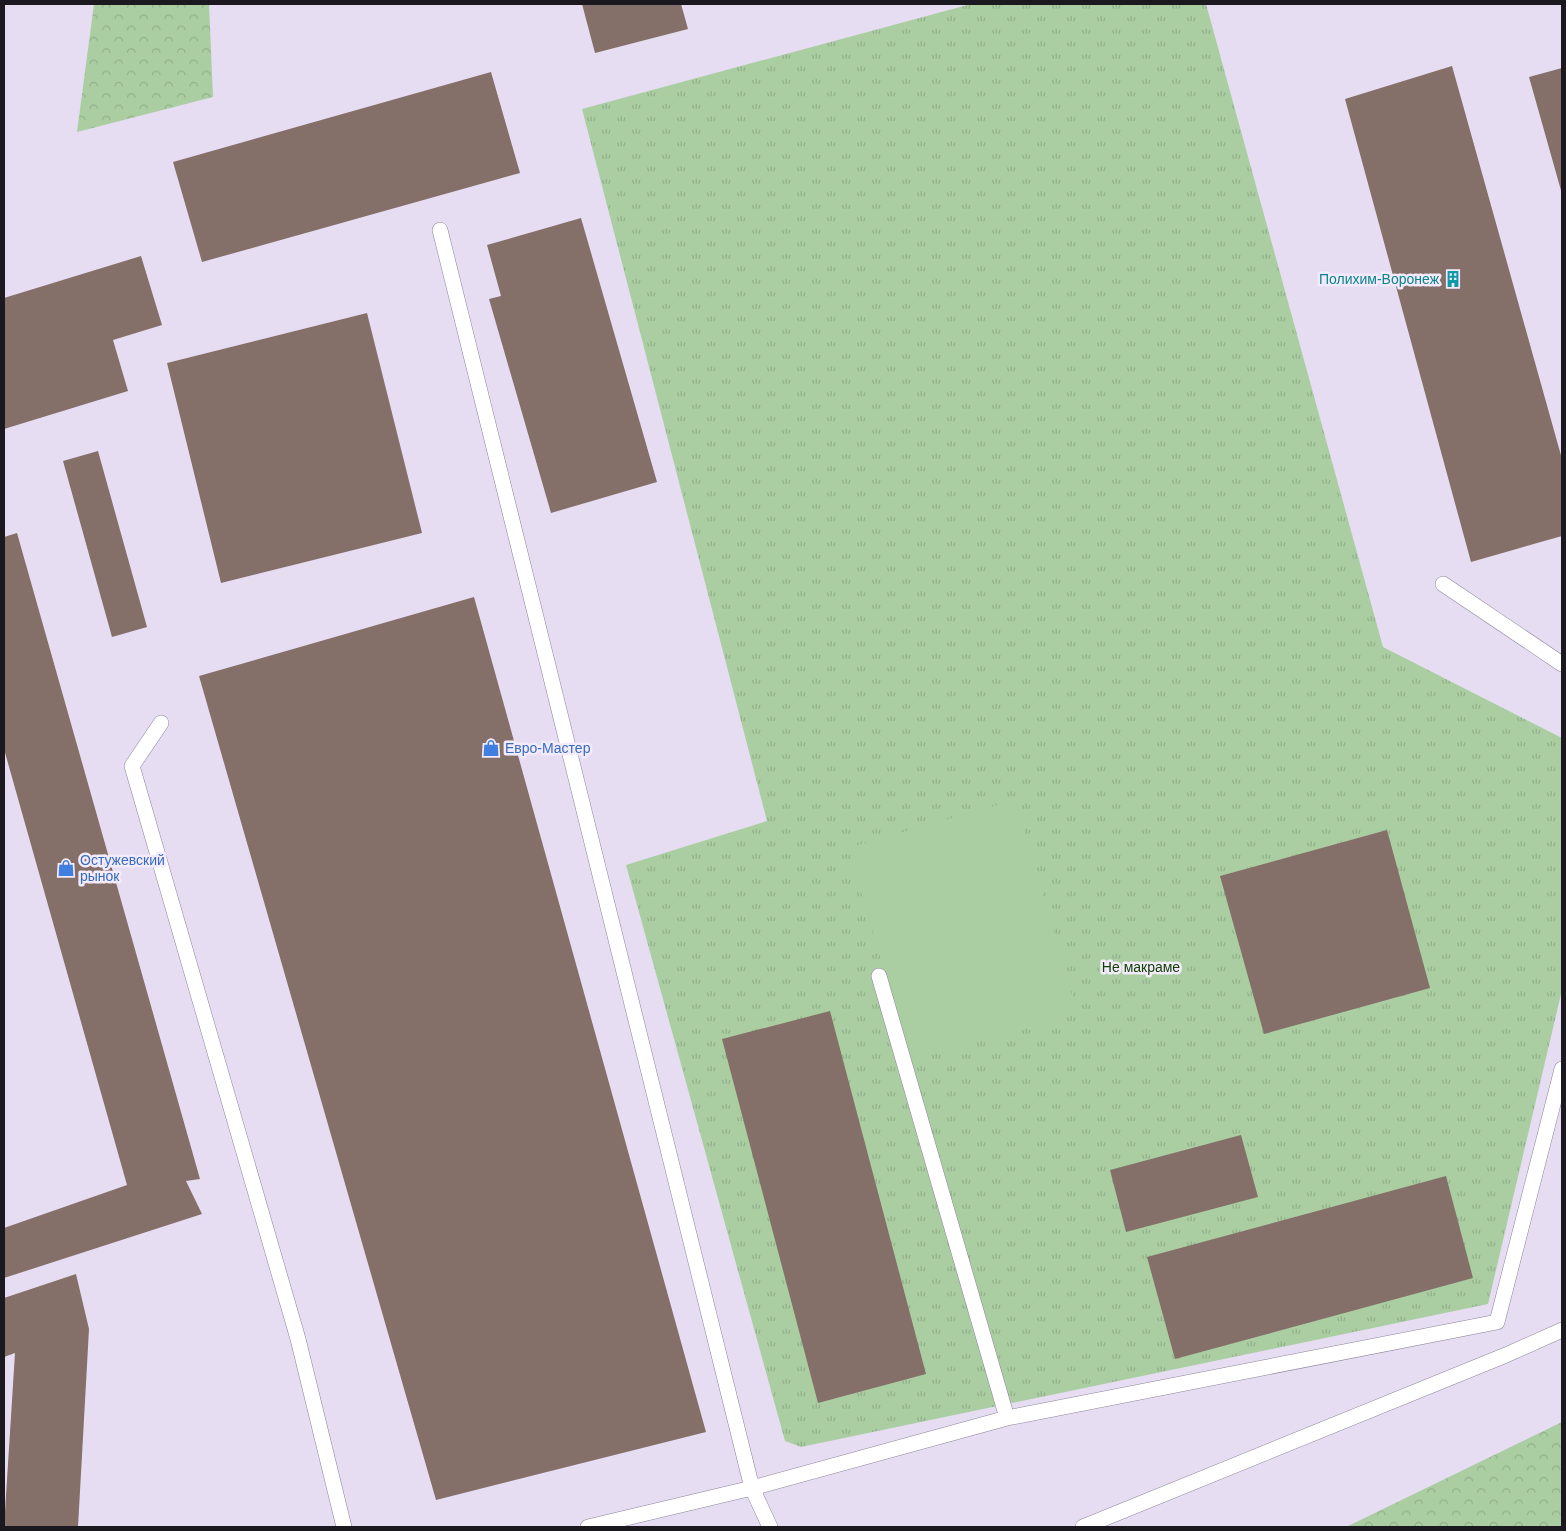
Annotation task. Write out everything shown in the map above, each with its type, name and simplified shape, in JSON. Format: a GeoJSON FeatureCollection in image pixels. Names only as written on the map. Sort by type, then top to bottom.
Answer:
{"type":"FeatureCollection","features":[{"type":"Feature","properties":{"kind":"lane"},"geometry":{"type":"LineString","coordinates":[[440,230],[752,1488],[770,1527]]}},
{"type":"Feature","properties":{"kind":"lane"},"geometry":{"type":"LineString","coordinates":[[1443,584],[1562,664]]}},
{"type":"Feature","properties":{"kind":"lane"},"geometry":{"type":"LineString","coordinates":[[161,723],[132,766],[298,1339],[344,1527]]}},
{"type":"Feature","properties":{"kind":"lane"},"geometry":{"type":"LineString","coordinates":[[879,976],[1006,1418]]}},
{"type":"Feature","properties":{"kind":"lane"},"geometry":{"type":"LineString","coordinates":[[588,1527],[752,1488],[1006,1418],[1497,1322],[1562,1069]]}},
{"type":"Feature","properties":{"kind":"lane"},"geometry":{"type":"LineString","coordinates":[[1083,1527],[1506,1355],[1562,1330]]}},
{"type":"Feature","properties":{"kind":"green space"},"geometry":{"type":"Polygon","coordinates":[[[94,4],[209,4],[213,97],[77,132],[94,4]]]}},
{"type":"Feature","properties":{"kind":"green space","name":"Не макраме"},"geometry":{"type":"Polygon","coordinates":[[[971,4],[1206,4],[1383,647],[1562,738],[1562,990],[1488,1304],[801,1447],[785,1441],[626,865],[767,821],[582,109],[971,4]]]}},
{"type":"Feature","properties":{"kind":"green space"},"geometry":{"type":"Polygon","coordinates":[[[1015,800],[1077,1012],[911,1061],[848,848],[1015,800]]]}},
{"type":"Feature","properties":{"kind":"green space"},"geometry":{"type":"Polygon","coordinates":[[[1562,1422],[1562,1527],[1346,1527],[1562,1422]]]}},
{"type":"Feature","properties":{"kind":"building"},"geometry":{"type":"Polygon","coordinates":[[[582,4],[681,4],[688,29],[595,53],[582,4]]]}},
{"type":"Feature","properties":{"kind":"building","name":"Полихим-Воронеж"},"geometry":{"type":"Polygon","coordinates":[[[1452,66],[1562,459],[1562,536],[1471,562],[1345,99],[1452,66]]]}},
{"type":"Feature","properties":{"kind":"building"},"geometry":{"type":"Polygon","coordinates":[[[1562,68],[1562,194],[1529,77],[1562,68]]]}},
{"type":"Feature","properties":{"kind":"building"},"geometry":{"type":"Polygon","coordinates":[[[491,72],[520,173],[202,262],[173,162],[491,72]]]}},
{"type":"Feature","properties":{"kind":"building"},"geometry":{"type":"Polygon","coordinates":[[[581,218],[657,482],[551,513],[489,299],[501,296],[487,245],[581,218]]]}},
{"type":"Feature","properties":{"kind":"building"},"geometry":{"type":"Polygon","coordinates":[[[141,256],[162,325],[113,340],[128,391],[4,429],[4,298],[141,256]]]}},
{"type":"Feature","properties":{"kind":"building"},"geometry":{"type":"Polygon","coordinates":[[[367,313],[422,533],[221,583],[167,363],[367,313]]]}},
{"type":"Feature","properties":{"kind":"building"},"geometry":{"type":"Polygon","coordinates":[[[98,451],[147,627],[112,637],[63,461],[98,451]]]}},
{"type":"Feature","properties":{"kind":"building"},"geometry":{"type":"Polygon","coordinates":[[[17,533],[200,1179],[186,1181],[202,1214],[4,1278],[4,1228],[127,1185],[4,749],[4,537],[17,533]]]}},
{"type":"Feature","properties":{"kind":"building"},"geometry":{"type":"Polygon","coordinates":[[[474,597],[706,1432],[436,1500],[199,676],[474,597]]]}},
{"type":"Feature","properties":{"kind":"building"},"geometry":{"type":"Polygon","coordinates":[[[1387,830],[1430,988],[1264,1034],[1220,876],[1387,830]]]}},
{"type":"Feature","properties":{"kind":"building"},"geometry":{"type":"Polygon","coordinates":[[[830,1011],[926,1374],[818,1403],[722,1039],[830,1011]]]}},
{"type":"Feature","properties":{"kind":"building"},"geometry":{"type":"Polygon","coordinates":[[[1241,1135],[1258,1197],[1126,1232],[1110,1170],[1241,1135]]]}},
{"type":"Feature","properties":{"kind":"building"},"geometry":{"type":"Polygon","coordinates":[[[1446,1176],[1473,1278],[1175,1359],[1147,1257],[1446,1176]]]}},
{"type":"Feature","properties":{"kind":"building"},"geometry":{"type":"Polygon","coordinates":[[[76,1274],[89,1329],[78,1527],[4,1527],[15,1353],[4,1357],[4,1298],[76,1274]]]}},
{"type":"Feature","properties":{"kind":"place","name":"Полихим-Воронеж"},"geometry":{"type":"Point","coordinates":[1453,279]}},
{"type":"Feature","properties":{"kind":"place","name":"Евро-Мастер"},"geometry":{"type":"Point","coordinates":[491,748]}},
{"type":"Feature","properties":{"kind":"place","name":"Остужевский рынок"},"geometry":{"type":"Point","coordinates":[66,868]}}]}
